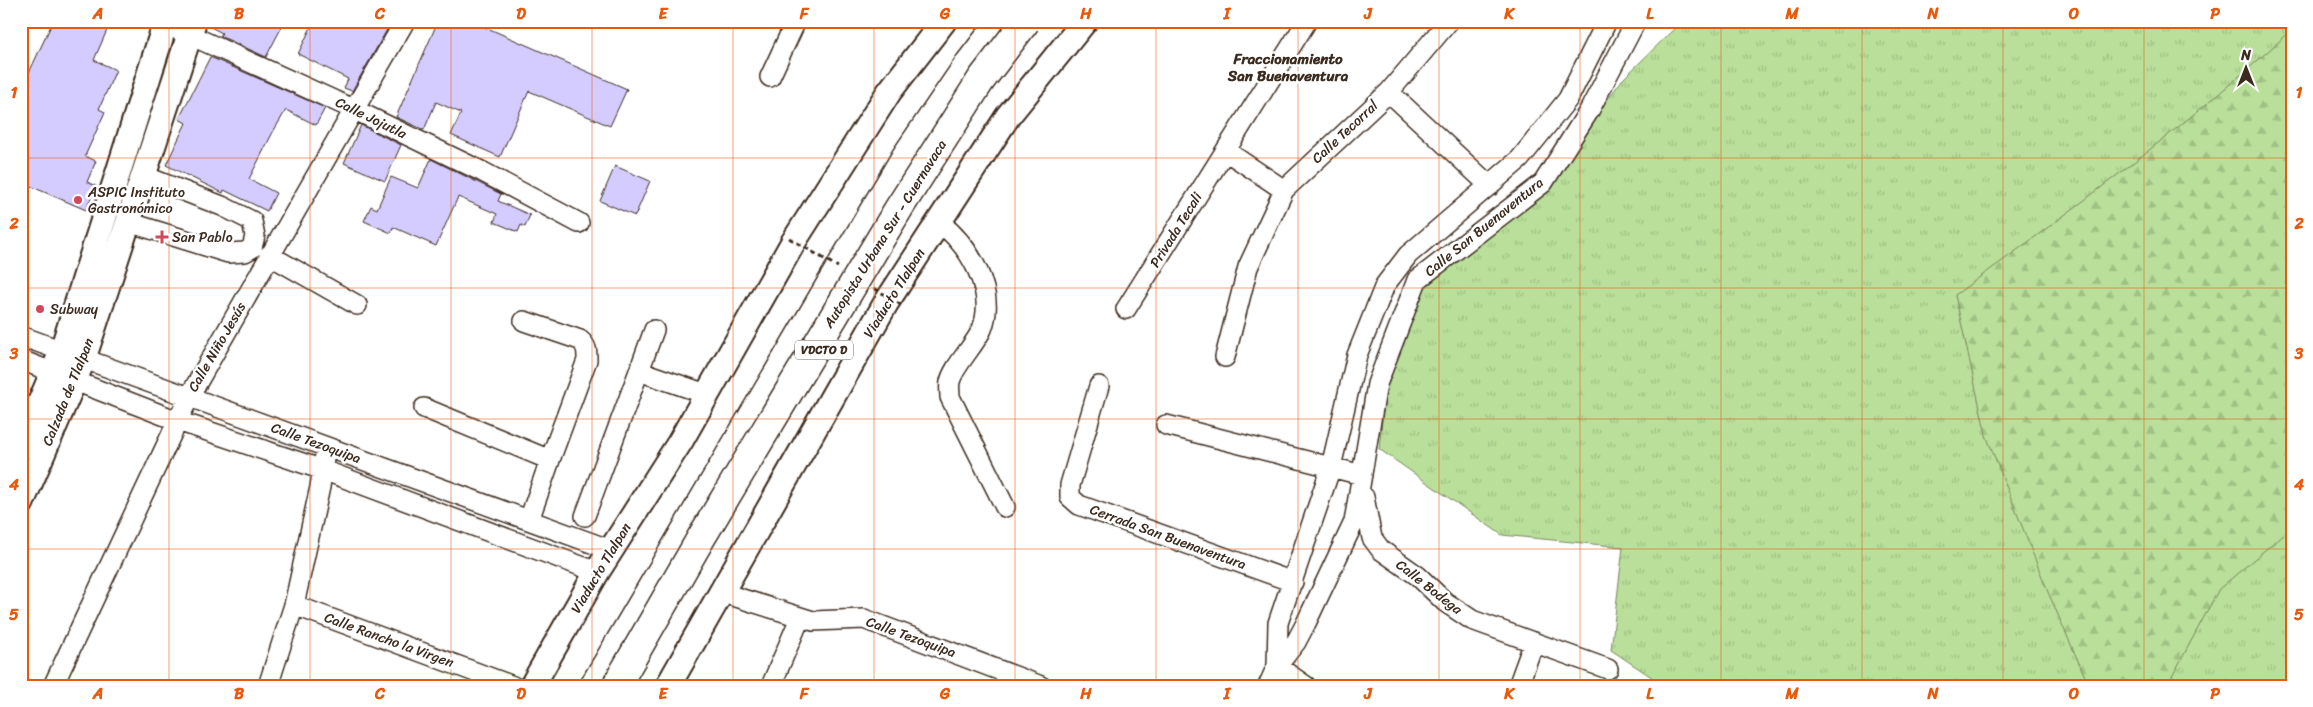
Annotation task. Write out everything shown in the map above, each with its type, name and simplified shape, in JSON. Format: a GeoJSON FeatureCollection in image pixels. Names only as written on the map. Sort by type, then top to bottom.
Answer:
{"type":"FeatureCollection","features":[{"type":"Feature","properties":{"kind":"highway","name":"VDCTO D"},"geometry":{"type":"LineString","coordinates":[[594,686],[905,158],[969,64],[1002,21]]}},
{"type":"Feature","properties":{"kind":"highway","name":"Autopista Urbana Sur - Cuernavaca"},"geometry":{"type":"LineString","coordinates":[[602,686],[890,198],[973,68],[1009,21]]}},
{"type":"Feature","properties":{"kind":"highway","name":"Autopista Urbana Sur - Cuernavaca"},"geometry":{"type":"LineString","coordinates":[[616,686],[701,538],[899,208],[980,80],[1026,21]]}},
{"type":"Feature","properties":{"kind":"highway","name":"VDCTO D"},"geometry":{"type":"LineString","coordinates":[[624,686],[932,169],[980,94],[1034,21]]}},
{"type":"Feature","properties":{"kind":"main road","name":"Viaducto Tlalpan"},"geometry":{"type":"LineString","coordinates":[[532,686],[597,572],[680,442],[794,241],[889,92],[944,21]]}},
{"type":"Feature","properties":{"kind":"main road","name":"Viaducto Tlalpan"},"geometry":{"type":"LineString","coordinates":[[668,686],[886,303],[1008,116],[1085,21]]}},
{"type":"Feature","properties":{"kind":"main road","name":"Calzada de Tlalpan"},"geometry":{"type":"LineString","coordinates":[[21,447],[69,366],[163,22]]}},
{"type":"Feature","properties":{"kind":"main road","name":"Calzada de Tlalpan"},"geometry":{"type":"LineString","coordinates":[[21,504],[69,366],[128,222],[192,28]]}},
{"type":"Feature","properties":{"kind":"street","name":"Calle Niño Jesús"},"geometry":{"type":"LineString","coordinates":[[52,686],[189,397],[405,21]]}},
{"type":"Feature","properties":{"kind":"street"},"geometry":{"type":"LineString","coordinates":[[770,77],[796,21]]}},
{"type":"Feature","properties":{"kind":"street","name":"Privada Tecali"},"geometry":{"type":"LineString","coordinates":[[1126,309],[1307,21]]}},
{"type":"Feature","properties":{"kind":"street","name":"Calle Tecorral"},"geometry":{"type":"LineString","coordinates":[[1284,190],[1389,92],[1449,21]]}},
{"type":"Feature","properties":{"kind":"street","name":"Calle San Buenaventura"},"geometry":{"type":"LineString","coordinates":[[1277,666],[1278,623],[1331,468],[1357,355],[1385,284],[1408,255],[1520,159],[1568,98],[1607,21]]}},
{"type":"Feature","properties":{"kind":"street","name":"Calle San Buenaventura"},"geometry":{"type":"LineString","coordinates":[[1268,686],[1277,666],[1296,642],[1354,522],[1377,384],[1417,280],[1543,183],[1588,111],[1636,21]]}},
{"type":"Feature","properties":{"kind":"street","name":"Calle Jojutla"},"geometry":{"type":"LineString","coordinates":[[163,22],[192,28],[482,172],[579,223]]}},
{"type":"Feature","properties":{"kind":"street","name":"Calle San Buenaventura"},"geometry":{"type":"LineString","coordinates":[[1389,92],[1490,186]]}},
{"type":"Feature","properties":{"kind":"street"},"geometry":{"type":"LineString","coordinates":[[1225,357],[1248,267],[1284,190],[1226,151]]}},
{"type":"Feature","properties":{"kind":"street"},"geometry":{"type":"LineString","coordinates":[[128,222],[228,253],[245,252],[252,248],[255,236],[252,221],[222,206],[142,175]]}},
{"type":"Feature","properties":{"kind":"street"},"geometry":{"type":"LineString","coordinates":[[939,222],[955,234],[972,258],[983,283],[986,299],[982,328],[950,380],[950,397],[1006,507]]}},
{"type":"Feature","properties":{"kind":"street"},"geometry":{"type":"LineString","coordinates":[[269,255],[357,305]]}},
{"type":"Feature","properties":{"kind":"street"},"geometry":{"type":"LineString","coordinates":[[524,321],[580,340],[586,344],[588,351],[588,360],[529,520]]}},
{"type":"Feature","properties":{"kind":"street"},"geometry":{"type":"LineString","coordinates":[[585,516],[654,330]]}},
{"type":"Feature","properties":{"kind":"street","name":"Calle Tezoquipa"},"geometry":{"type":"LineString","coordinates":[[21,336],[69,366],[178,421],[323,470],[597,572]]}},
{"type":"Feature","properties":{"kind":"street","name":"Calle Tezoquipa"},"geometry":{"type":"LineString","coordinates":[[21,360],[69,366],[189,397],[611,550]]}},
{"type":"Feature","properties":{"kind":"street"},"geometry":{"type":"LineString","coordinates":[[639,371],[706,394]]}},
{"type":"Feature","properties":{"kind":"street","name":"Cerrada San Buenaventura"},"geometry":{"type":"LineString","coordinates":[[1099,386],[1070,485],[1070,497],[1080,505],[1293,582]]}},
{"type":"Feature","properties":{"kind":"street"},"geometry":{"type":"LineString","coordinates":[[424,408],[550,460]]}},
{"type":"Feature","properties":{"kind":"street"},"geometry":{"type":"LineString","coordinates":[[1166,425],[1362,476]]}},
{"type":"Feature","properties":{"kind":"street"},"geometry":{"type":"LineString","coordinates":[[268,686],[294,605],[323,470],[324,446]]}},
{"type":"Feature","properties":{"kind":"street","name":"Calle Bodega"},"geometry":{"type":"LineString","coordinates":[[1362,476],[1368,524],[1372,538],[1381,550],[1418,576],[1445,602],[1472,620],[1608,669]]}},
{"type":"Feature","properties":{"kind":"street","name":"Calle Tezoquipa"},"geometry":{"type":"LineString","coordinates":[[720,592],[813,621],[864,619],[1041,686]]}},
{"type":"Feature","properties":{"kind":"street","name":"Calle Rancho la Virgen"},"geometry":{"type":"LineString","coordinates":[[294,605],[513,686]]}},
{"type":"Feature","properties":{"kind":"street"},"geometry":{"type":"LineString","coordinates":[[771,686],[800,618]]}},
{"type":"Feature","properties":{"kind":"street"},"geometry":{"type":"LineString","coordinates":[[1518,686],[1534,642]]}},
{"type":"Feature","properties":{"kind":"street"},"geometry":{"type":"LineString","coordinates":[[1277,666],[1306,686]]}},
{"type":"Feature","properties":{"kind":"green space"},"geometry":{"type":"Polygon","coordinates":[[[1682,21],[2292,21],[2292,686],[1665,686],[1611,650],[1623,547],[1502,535],[1379,449],[1386,384],[1431,269],[1573,146],[1622,80],[1682,21]]]}},
{"type":"Feature","properties":{"kind":"green space"},"geometry":{"type":"Polygon","coordinates":[[[2292,30],[2292,527],[2219,589],[2167,686],[2089,686],[2048,592],[1986,435],[1955,295],[2042,232],[2169,134],[2252,66],[2292,30]]]}},
{"type":"Feature","properties":{"kind":"building"},"geometry":{"type":"Polygon","coordinates":[[[53,21],[111,21],[94,60],[116,70],[99,109],[105,112],[85,156],[96,161],[87,182],[96,186],[86,210],[21,182],[21,171],[28,157],[21,154],[21,90],[53,21]]]}},
{"type":"Feature","properties":{"kind":"building"},"geometry":{"type":"Polygon","coordinates":[[[207,21],[285,21],[266,57],[220,36],[222,33],[207,25],[207,21]]]}},
{"type":"Feature","properties":{"kind":"building"},"geometry":{"type":"Polygon","coordinates":[[[314,21],[392,21],[352,91],[344,88],[348,79],[298,54],[314,21]]]}},
{"type":"Feature","properties":{"kind":"building"},"geometry":{"type":"Polygon","coordinates":[[[438,21],[488,21],[485,27],[627,89],[610,126],[529,91],[500,157],[451,135],[461,113],[436,102],[424,130],[396,117],[438,21]]]}},
{"type":"Feature","properties":{"kind":"building"},"geometry":{"type":"Polygon","coordinates":[[[210,57],[325,108],[316,125],[286,110],[273,132],[249,179],[276,193],[267,211],[224,190],[223,193],[166,165],[186,123],[179,119],[210,57]]]}},
{"type":"Feature","properties":{"kind":"building"},"geometry":{"type":"Polygon","coordinates":[[[361,125],[401,145],[385,181],[344,163],[361,125]]]}},
{"type":"Feature","properties":{"kind":"building"},"geometry":{"type":"Polygon","coordinates":[[[431,159],[501,194],[498,201],[530,215],[525,227],[521,225],[518,232],[494,222],[497,214],[458,197],[436,246],[393,227],[391,233],[364,221],[371,206],[377,209],[391,177],[418,188],[431,159]]]}},
{"type":"Feature","properties":{"kind":"building"},"geometry":{"type":"Polygon","coordinates":[[[615,166],[650,181],[635,216],[600,201],[615,166]]]}},
{"type":"Feature","properties":{"kind":"place","name":"ASPIC Instituto Gastronómico"},"geometry":{"type":"Point","coordinates":[78,200]}},
{"type":"Feature","properties":{"kind":"place","name":"San Pablo"},"geometry":{"type":"Point","coordinates":[162,237]}},
{"type":"Feature","properties":{"kind":"place","name":"Subway"},"geometry":{"type":"Point","coordinates":[40,309]}},
{"type":"Feature","properties":{"kind":"district","name":"Fraccionamiento San Buenaventura"},"geometry":{"type":"Point","coordinates":[1288,68]}}]}
